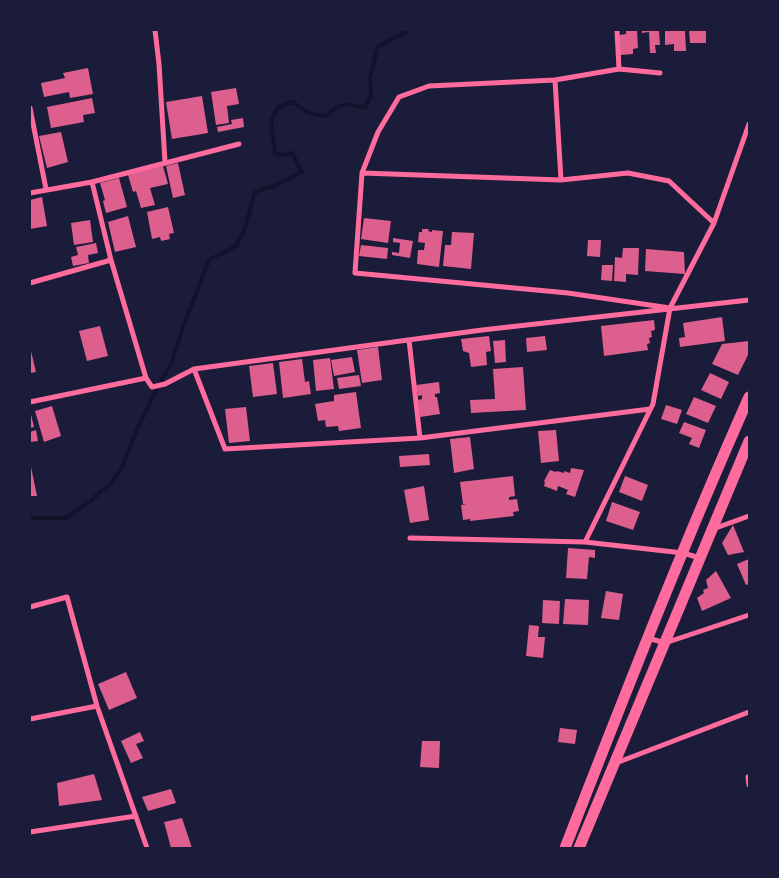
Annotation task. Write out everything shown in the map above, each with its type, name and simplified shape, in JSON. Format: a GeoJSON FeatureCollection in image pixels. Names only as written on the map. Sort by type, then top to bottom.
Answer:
{"type":"FeatureCollection","features":[{"type":"Feature","properties":{"kind":"main road"},"geometry":{"type":"LineString","coordinates":[[565,848],[712,479],[749,397]]}},
{"type":"Feature","properties":{"kind":"main road"},"geometry":{"type":"LineString","coordinates":[[579,848],[749,442]]}},
{"type":"Feature","properties":{"kind":"street"},"geometry":{"type":"LineString","coordinates":[[155,30],[165,162]]}},
{"type":"Feature","properties":{"kind":"street"},"geometry":{"type":"LineString","coordinates":[[616,30],[618,69]]}},
{"type":"Feature","properties":{"kind":"street"},"geometry":{"type":"LineString","coordinates":[[660,72],[618,69],[555,80],[429,86],[399,97],[378,132],[362,173],[355,273],[568,293],[670,308]]}},
{"type":"Feature","properties":{"kind":"street"},"geometry":{"type":"LineString","coordinates":[[555,80],[561,180]]}},
{"type":"Feature","properties":{"kind":"street"},"geometry":{"type":"LineString","coordinates":[[30,108],[46,189]]}},
{"type":"Feature","properties":{"kind":"street"},"geometry":{"type":"LineString","coordinates":[[586,542],[653,404],[670,308],[714,223],[749,124]]}},
{"type":"Feature","properties":{"kind":"street"},"geometry":{"type":"LineString","coordinates":[[30,193],[92,182],[239,144]]}},
{"type":"Feature","properties":{"kind":"street"},"geometry":{"type":"LineString","coordinates":[[362,173],[561,180],[628,173],[669,181],[714,223]]}},
{"type":"Feature","properties":{"kind":"street"},"geometry":{"type":"LineString","coordinates":[[92,182],[111,260],[146,378],[152,387],[165,384],[194,368],[670,308],[749,300]]}},
{"type":"Feature","properties":{"kind":"street"},"geometry":{"type":"LineString","coordinates":[[30,283],[111,260]]}},
{"type":"Feature","properties":{"kind":"street"},"geometry":{"type":"LineString","coordinates":[[409,340],[420,438]]}},
{"type":"Feature","properties":{"kind":"street"},"geometry":{"type":"LineString","coordinates":[[194,368],[225,449],[420,438],[650,409]]}},
{"type":"Feature","properties":{"kind":"street"},"geometry":{"type":"LineString","coordinates":[[30,402],[146,378]]}},
{"type":"Feature","properties":{"kind":"street"},"geometry":{"type":"LineString","coordinates":[[712,529],[749,516]]}},
{"type":"Feature","properties":{"kind":"street"},"geometry":{"type":"LineString","coordinates":[[410,538],[586,542],[682,553],[700,558]]}},
{"type":"Feature","properties":{"kind":"street"},"geometry":{"type":"LineString","coordinates":[[30,607],[67,597],[97,706],[147,848]]}},
{"type":"Feature","properties":{"kind":"street"},"geometry":{"type":"LineString","coordinates":[[648,638],[665,643],[749,615]]}},
{"type":"Feature","properties":{"kind":"street"},"geometry":{"type":"LineString","coordinates":[[30,719],[97,706]]}},
{"type":"Feature","properties":{"kind":"street"},"geometry":{"type":"LineString","coordinates":[[614,764],[749,712]]}},
{"type":"Feature","properties":{"kind":"street"},"geometry":{"type":"LineString","coordinates":[[748,777],[749,786]]}},
{"type":"Feature","properties":{"kind":"street"},"geometry":{"type":"LineString","coordinates":[[30,832],[136,816]]}},
{"type":"Feature","properties":{"kind":"building"},"geometry":{"type":"Polygon","coordinates":[[[626,30],[637,30],[638,48],[633,49],[633,54],[620,55],[619,35],[626,34],[626,30]]]}},
{"type":"Feature","properties":{"kind":"building"},"geometry":{"type":"Polygon","coordinates":[[[642,30],[659,30],[660,45],[655,45],[656,53],[650,53],[649,32],[642,33],[642,30]]]}},
{"type":"Feature","properties":{"kind":"building"},"geometry":{"type":"Polygon","coordinates":[[[665,30],[685,30],[686,51],[674,51],[674,44],[665,45],[665,30]]]}},
{"type":"Feature","properties":{"kind":"building"},"geometry":{"type":"Polygon","coordinates":[[[689,30],[706,30],[706,43],[690,43],[689,30]]]}},
{"type":"Feature","properties":{"kind":"building"},"geometry":{"type":"Polygon","coordinates":[[[88,68],[93,94],[70,98],[69,92],[44,97],[41,83],[65,78],[63,73],[88,68]]]}},
{"type":"Feature","properties":{"kind":"building"},"geometry":{"type":"Polygon","coordinates":[[[236,88],[239,104],[227,106],[229,123],[216,125],[211,92],[236,88]]]}},
{"type":"Feature","properties":{"kind":"building"},"geometry":{"type":"Polygon","coordinates":[[[202,96],[208,133],[172,139],[166,102],[202,96]]]}},
{"type":"Feature","properties":{"kind":"building"},"geometry":{"type":"Polygon","coordinates":[[[92,98],[95,113],[83,115],[84,122],[51,128],[47,107],[92,98]]]}},
{"type":"Feature","properties":{"kind":"building"},"geometry":{"type":"Polygon","coordinates":[[[243,118],[244,127],[218,132],[217,127],[232,124],[231,120],[243,118]]]}},
{"type":"Feature","properties":{"kind":"building"},"geometry":{"type":"Polygon","coordinates":[[[61,132],[68,162],[47,168],[39,136],[61,132]]]}},
{"type":"Feature","properties":{"kind":"building"},"geometry":{"type":"Polygon","coordinates":[[[178,163],[185,195],[173,198],[166,166],[178,163]]]}},
{"type":"Feature","properties":{"kind":"building"},"geometry":{"type":"Polygon","coordinates":[[[163,166],[168,184],[150,188],[155,205],[141,208],[136,191],[133,192],[128,175],[163,166]]]}},
{"type":"Feature","properties":{"kind":"building"},"geometry":{"type":"Polygon","coordinates":[[[119,178],[127,207],[106,213],[103,201],[105,200],[100,183],[119,178]]]}},
{"type":"Feature","properties":{"kind":"building"},"geometry":{"type":"Polygon","coordinates":[[[42,197],[47,226],[30,229],[30,200],[42,197]]]}},
{"type":"Feature","properties":{"kind":"building"},"geometry":{"type":"Polygon","coordinates":[[[168,207],[174,233],[169,234],[170,239],[161,241],[160,237],[152,239],[147,212],[168,207]]]}},
{"type":"Feature","properties":{"kind":"building"},"geometry":{"type":"Polygon","coordinates":[[[128,216],[136,247],[115,252],[108,222],[128,216]]]}},
{"type":"Feature","properties":{"kind":"building"},"geometry":{"type":"Polygon","coordinates":[[[364,218],[391,221],[388,243],[361,239],[364,218]]]}},
{"type":"Feature","properties":{"kind":"building"},"geometry":{"type":"Polygon","coordinates":[[[90,220],[93,242],[74,245],[71,223],[90,220]]]}},
{"type":"Feature","properties":{"kind":"building"},"geometry":{"type":"Polygon","coordinates":[[[422,229],[429,229],[428,231],[432,232],[432,230],[443,231],[439,267],[417,264],[418,250],[424,250],[425,243],[418,242],[419,232],[422,232],[422,229]]]}},
{"type":"Feature","properties":{"kind":"building"},"geometry":{"type":"Polygon","coordinates":[[[452,232],[474,233],[471,269],[443,266],[445,245],[451,245],[452,232]]]}},
{"type":"Feature","properties":{"kind":"building"},"geometry":{"type":"Polygon","coordinates":[[[393,238],[413,241],[410,258],[392,255],[392,252],[399,253],[400,243],[393,242],[393,238]]]}},
{"type":"Feature","properties":{"kind":"building"},"geometry":{"type":"Polygon","coordinates":[[[588,240],[601,240],[600,257],[587,256],[588,240]]]}},
{"type":"Feature","properties":{"kind":"building"},"geometry":{"type":"Polygon","coordinates":[[[96,243],[98,253],[88,255],[89,263],[73,266],[71,257],[78,255],[76,247],[96,243]]]}},
{"type":"Feature","properties":{"kind":"building"},"geometry":{"type":"Polygon","coordinates":[[[361,245],[388,248],[387,259],[359,256],[361,245]]]}},
{"type":"Feature","properties":{"kind":"building"},"geometry":{"type":"Polygon","coordinates":[[[623,248],[639,248],[638,275],[626,274],[626,282],[614,281],[615,257],[622,258],[623,248]]]}},
{"type":"Feature","properties":{"kind":"building"},"geometry":{"type":"Polygon","coordinates":[[[646,249],[684,252],[685,274],[645,271],[646,249]]]}},
{"type":"Feature","properties":{"kind":"building"},"geometry":{"type":"Polygon","coordinates":[[[602,265],[613,265],[612,281],[601,280],[602,265]]]}},
{"type":"Feature","properties":{"kind":"building"},"geometry":{"type":"Polygon","coordinates":[[[722,317],[725,341],[680,347],[679,338],[685,337],[683,323],[722,317]]]}},
{"type":"Feature","properties":{"kind":"building"},"geometry":{"type":"Polygon","coordinates":[[[654,320],[655,330],[651,331],[652,337],[649,338],[650,343],[647,344],[648,350],[604,356],[601,326],[654,320]]]}},
{"type":"Feature","properties":{"kind":"building"},"geometry":{"type":"Polygon","coordinates":[[[100,326],[108,356],[87,361],[79,331],[100,326]]]}},
{"type":"Feature","properties":{"kind":"building"},"geometry":{"type":"Polygon","coordinates":[[[489,336],[491,351],[486,352],[487,365],[471,367],[469,353],[463,351],[461,339],[489,336]]]}},
{"type":"Feature","properties":{"kind":"building"},"geometry":{"type":"Polygon","coordinates":[[[545,336],[547,350],[527,352],[526,338],[545,336]]]}},
{"type":"Feature","properties":{"kind":"building"},"geometry":{"type":"Polygon","coordinates":[[[505,340],[506,362],[495,363],[493,341],[505,340]]]}},
{"type":"Feature","properties":{"kind":"building"},"geometry":{"type":"Polygon","coordinates":[[[749,341],[749,353],[738,375],[712,364],[722,344],[749,341]]]}},
{"type":"Feature","properties":{"kind":"building"},"geometry":{"type":"Polygon","coordinates":[[[30,347],[36,372],[30,373],[30,347]]]}},
{"type":"Feature","properties":{"kind":"building"},"geometry":{"type":"Polygon","coordinates":[[[378,347],[382,380],[362,383],[357,350],[378,347]]]}},
{"type":"Feature","properties":{"kind":"building"},"geometry":{"type":"Polygon","coordinates":[[[352,357],[355,372],[334,376],[331,360],[352,357]]]}},
{"type":"Feature","properties":{"kind":"building"},"geometry":{"type":"Polygon","coordinates":[[[330,358],[334,389],[316,391],[313,360],[330,358]]]}},
{"type":"Feature","properties":{"kind":"building"},"geometry":{"type":"Polygon","coordinates":[[[302,359],[305,382],[309,381],[311,394],[283,398],[279,362],[302,359]]]}},
{"type":"Feature","properties":{"kind":"building"},"geometry":{"type":"Polygon","coordinates":[[[273,363],[277,394],[253,397],[249,366],[273,363]]]}},
{"type":"Feature","properties":{"kind":"building"},"geometry":{"type":"Polygon","coordinates":[[[523,367],[526,410],[471,413],[470,400],[495,399],[493,369],[523,367]]]}},
{"type":"Feature","properties":{"kind":"building"},"geometry":{"type":"Polygon","coordinates":[[[710,373],[729,382],[721,399],[701,390],[710,373]]]}},
{"type":"Feature","properties":{"kind":"building"},"geometry":{"type":"Polygon","coordinates":[[[359,375],[361,386],[339,389],[337,378],[359,375]]]}},
{"type":"Feature","properties":{"kind":"building"},"geometry":{"type":"Polygon","coordinates":[[[439,382],[440,393],[435,394],[435,397],[437,397],[440,414],[420,417],[418,400],[422,399],[422,395],[418,396],[416,385],[439,382]]]}},
{"type":"Feature","properties":{"kind":"building"},"geometry":{"type":"Polygon","coordinates":[[[356,392],[361,428],[339,431],[338,426],[326,427],[325,420],[318,421],[315,404],[334,401],[334,395],[356,392]]]}},
{"type":"Feature","properties":{"kind":"building"},"geometry":{"type":"Polygon","coordinates":[[[694,397],[716,406],[708,423],[686,414],[694,397]]]}},
{"type":"Feature","properties":{"kind":"building"},"geometry":{"type":"Polygon","coordinates":[[[666,405],[682,410],[677,424],[661,419],[666,405]]]}},
{"type":"Feature","properties":{"kind":"building"},"geometry":{"type":"Polygon","coordinates":[[[52,406],[61,436],[44,442],[35,411],[52,406]]]}},
{"type":"Feature","properties":{"kind":"building"},"geometry":{"type":"Polygon","coordinates":[[[246,407],[250,441],[229,443],[225,409],[246,407]]]}},
{"type":"Feature","properties":{"kind":"building"},"geometry":{"type":"Polygon","coordinates":[[[30,410],[34,427],[30,428],[30,410]]]}},
{"type":"Feature","properties":{"kind":"building"},"geometry":{"type":"Polygon","coordinates":[[[684,422],[706,430],[699,448],[689,444],[692,438],[679,433],[684,422]]]}},
{"type":"Feature","properties":{"kind":"building"},"geometry":{"type":"Polygon","coordinates":[[[36,430],[38,441],[30,442],[30,432],[36,430]]]}},
{"type":"Feature","properties":{"kind":"building"},"geometry":{"type":"Polygon","coordinates":[[[556,430],[559,461],[541,463],[538,431],[556,430]]]}},
{"type":"Feature","properties":{"kind":"building"},"geometry":{"type":"Polygon","coordinates":[[[470,437],[474,469],[454,473],[450,439],[470,437]]]}},
{"type":"Feature","properties":{"kind":"building"},"geometry":{"type":"Polygon","coordinates":[[[429,454],[430,465],[400,467],[399,456],[429,454]]]}},
{"type":"Feature","properties":{"kind":"building"},"geometry":{"type":"Polygon","coordinates":[[[31,467],[37,496],[30,496],[31,467]]]}},
{"type":"Feature","properties":{"kind":"building"},"geometry":{"type":"Polygon","coordinates":[[[571,468],[584,470],[575,497],[566,494],[568,490],[558,486],[557,491],[544,486],[544,481],[550,470],[570,473],[571,468]]]}},
{"type":"Feature","properties":{"kind":"building"},"geometry":{"type":"Polygon","coordinates":[[[513,476],[515,496],[509,497],[509,500],[517,499],[519,511],[513,512],[514,516],[470,521],[470,519],[463,520],[461,505],[467,504],[463,504],[460,482],[513,476]]]}},
{"type":"Feature","properties":{"kind":"building"},"geometry":{"type":"Polygon","coordinates":[[[625,476],[648,485],[642,501],[619,492],[625,476]]]}},
{"type":"Feature","properties":{"kind":"building"},"geometry":{"type":"Polygon","coordinates":[[[424,486],[429,520],[410,523],[404,490],[424,486]]]}},
{"type":"Feature","properties":{"kind":"building"},"geometry":{"type":"Polygon","coordinates":[[[612,502],[640,512],[633,530],[606,521],[612,502]]]}},
{"type":"Feature","properties":{"kind":"building"},"geometry":{"type":"Polygon","coordinates":[[[733,525],[744,552],[728,555],[722,543],[733,525]]]}},
{"type":"Feature","properties":{"kind":"building"},"geometry":{"type":"Polygon","coordinates":[[[568,548],[595,550],[595,558],[589,557],[587,579],[566,578],[568,548]]]}},
{"type":"Feature","properties":{"kind":"building"},"geometry":{"type":"Polygon","coordinates":[[[749,559],[749,584],[746,585],[737,564],[749,559]]]}},
{"type":"Feature","properties":{"kind":"building"},"geometry":{"type":"Polygon","coordinates":[[[716,571],[731,598],[702,611],[697,598],[704,593],[703,590],[708,588],[706,580],[716,571]]]}},
{"type":"Feature","properties":{"kind":"building"},"geometry":{"type":"Polygon","coordinates":[[[606,591],[623,594],[619,620],[601,618],[606,591]]]}},
{"type":"Feature","properties":{"kind":"building"},"geometry":{"type":"Polygon","coordinates":[[[565,599],[589,600],[588,625],[563,624],[565,599]]]}},
{"type":"Feature","properties":{"kind":"building"},"geometry":{"type":"Polygon","coordinates":[[[543,600],[560,601],[559,624],[542,623],[543,600]]]}},
{"type":"Feature","properties":{"kind":"building"},"geometry":{"type":"Polygon","coordinates":[[[529,625],[539,626],[538,637],[545,637],[543,658],[526,656],[529,625]]]}},
{"type":"Feature","properties":{"kind":"building"},"geometry":{"type":"Polygon","coordinates":[[[126,672],[137,698],[109,710],[98,684],[126,672]]]}},
{"type":"Feature","properties":{"kind":"building"},"geometry":{"type":"Polygon","coordinates":[[[560,728],[577,730],[575,744],[558,742],[560,728]]]}},
{"type":"Feature","properties":{"kind":"building"},"geometry":{"type":"Polygon","coordinates":[[[140,732],[144,741],[136,744],[143,758],[131,763],[121,741],[140,732]]]}},
{"type":"Feature","properties":{"kind":"building"},"geometry":{"type":"Polygon","coordinates":[[[422,741],[440,741],[439,768],[420,767],[422,741]]]}},
{"type":"Feature","properties":{"kind":"building"},"geometry":{"type":"Polygon","coordinates":[[[94,774],[102,800],[59,806],[57,783],[94,774]]]}},
{"type":"Feature","properties":{"kind":"building"},"geometry":{"type":"Polygon","coordinates":[[[171,789],[176,803],[148,811],[142,797],[171,789]]]}},
{"type":"Feature","properties":{"kind":"building"},"geometry":{"type":"Polygon","coordinates":[[[182,818],[192,848],[171,848],[164,822],[182,818]]]}},
{"type":"Feature","properties":{"kind":"waterway"},"geometry":{"type":"LineString","coordinates":[[30,518],[66,518],[110,484],[121,470],[135,434],[172,362],[183,327],[209,260],[236,246],[245,228],[255,192],[276,185],[302,172],[292,153],[282,155],[275,153],[271,122],[278,107],[293,102],[308,113],[325,116],[335,108],[348,104],[365,108],[371,95],[370,77],[378,47],[409,30]]}}]}
